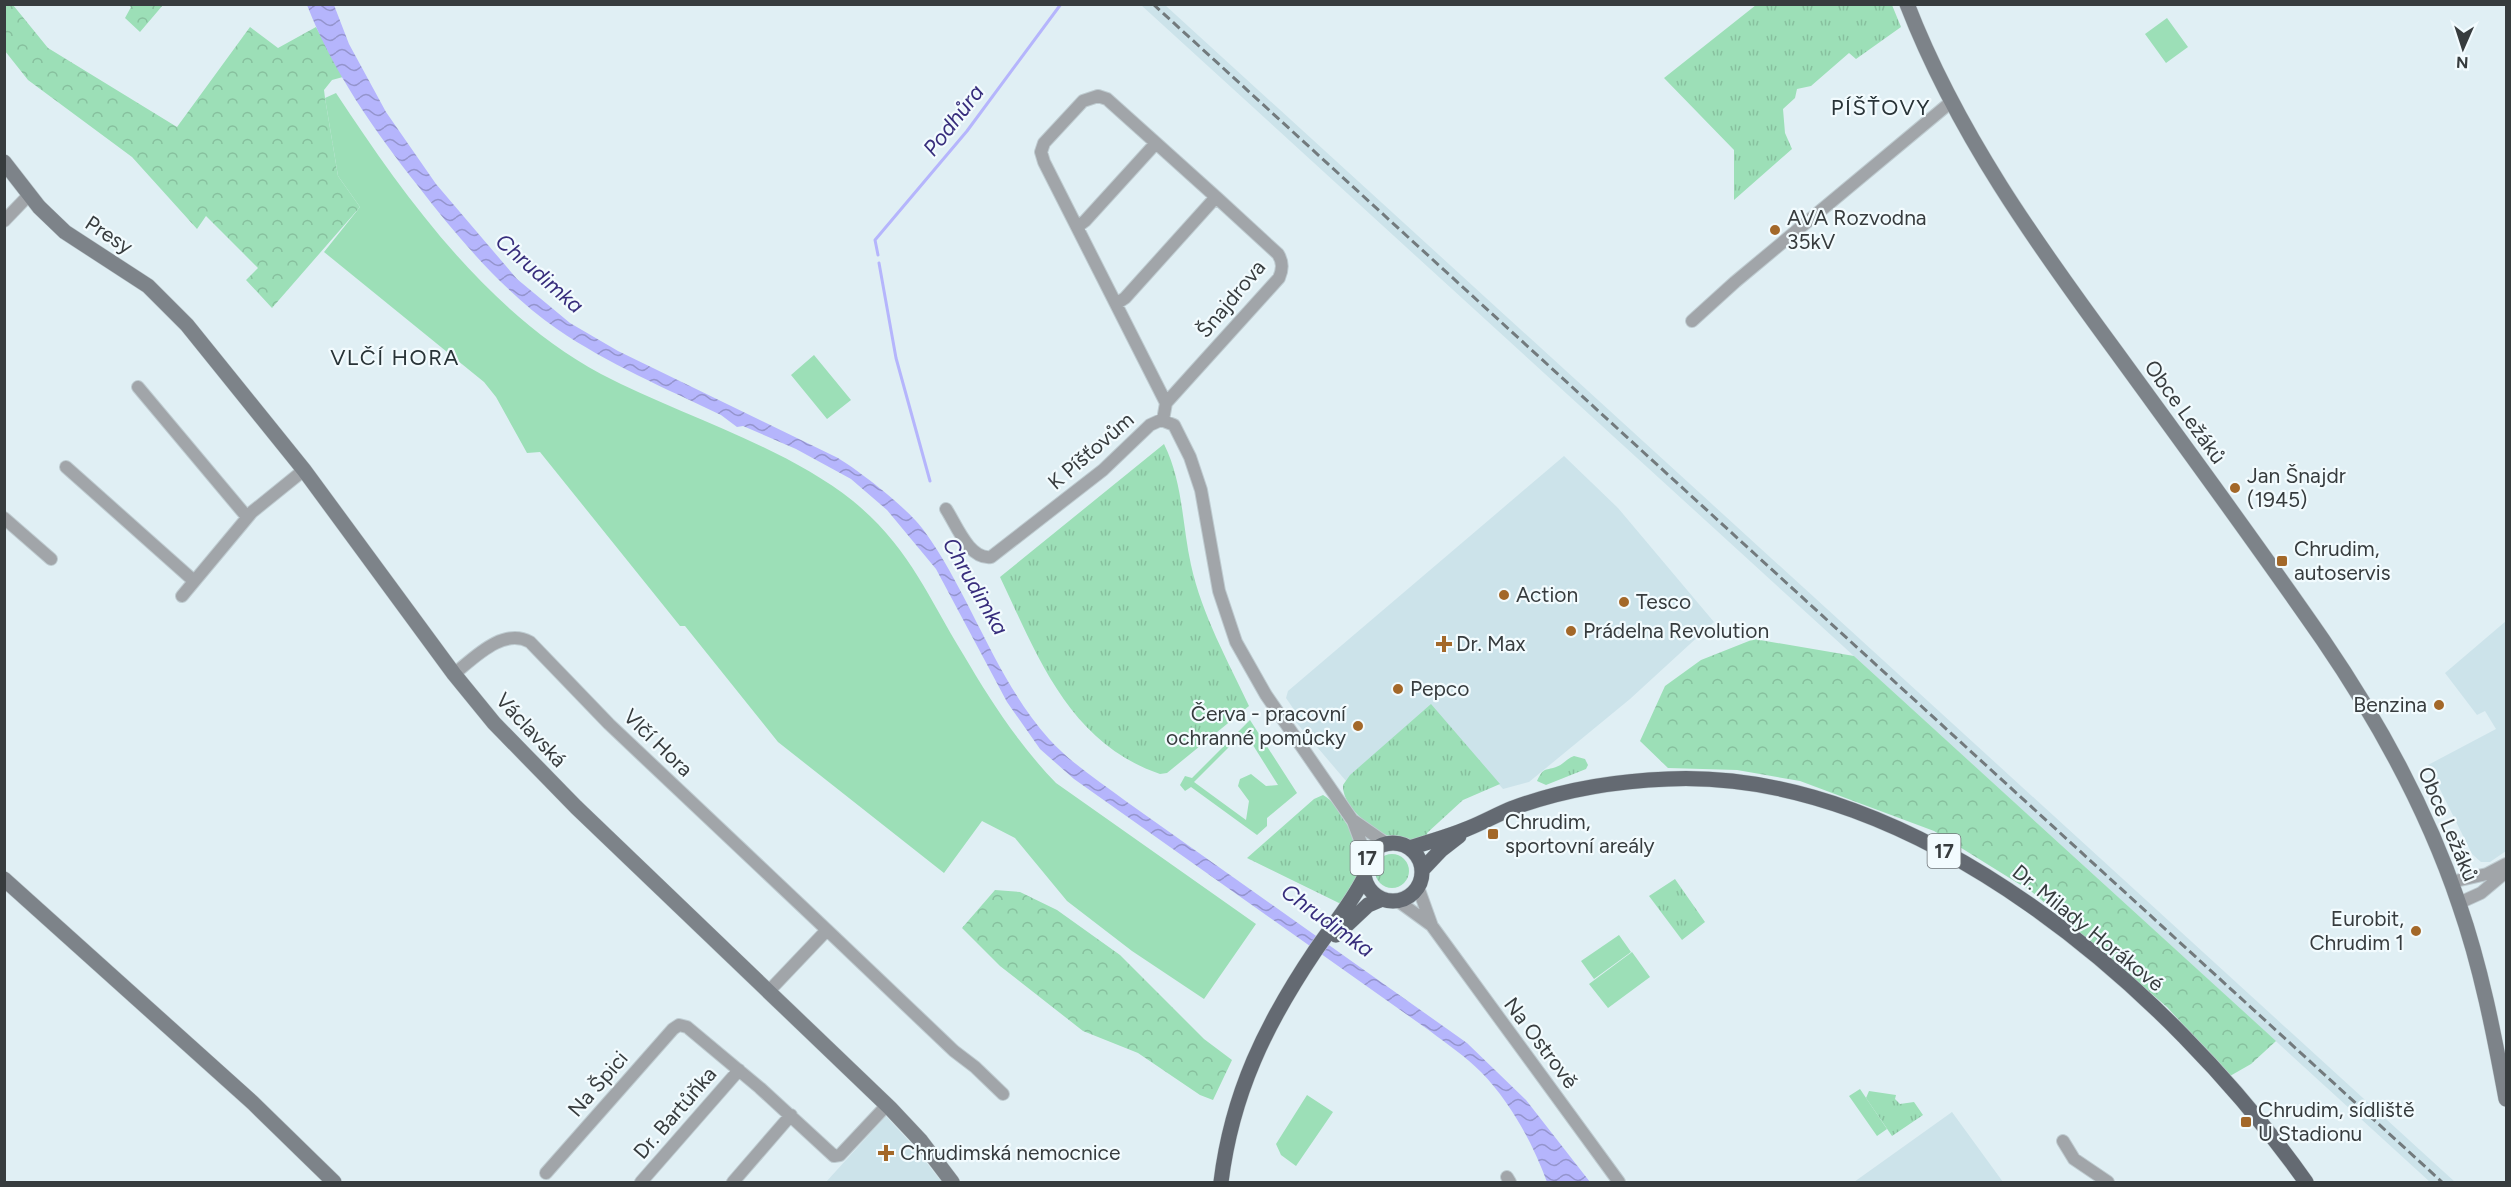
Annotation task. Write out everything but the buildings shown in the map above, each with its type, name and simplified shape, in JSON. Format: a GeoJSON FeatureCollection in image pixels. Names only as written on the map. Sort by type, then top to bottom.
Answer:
{"type":"FeatureCollection","features":[{"type":"Feature","properties":{"kind":"main road","name":"Dr. Milady Horákové"},"geometry":{"type":"LineString","coordinates":[[1410,849],[1512,809],[1571,792],[1635,782],[1686,779],[1740,782],[1844,808],[1947,852],[1990,878],[2053,922],[2129,984],[2181,1034],[2236,1093],[2306,1182]]}},
{"type":"Feature","properties":{"kind":"main road","name":"Dr. Milady Horákové"},"geometry":{"type":"LineString","coordinates":[[1422,870],[1441,850],[1468,828]]}},
{"type":"Feature","properties":{"kind":"main road","name":"17"},"geometry":{"type":"LineString","coordinates":[[1221,1182],[1229,1133],[1241,1092],[1270,1023],[1306,965],[1341,924],[1364,878],[1367,859],[1379,846],[1402,845],[1410,849],[1420,862],[1422,870]]}},
{"type":"Feature","properties":{"kind":"main road"},"geometry":{"type":"LineString","coordinates":[[1418,886],[1422,870]]}},
{"type":"Feature","properties":{"kind":"main road","name":"17"},"geometry":{"type":"LineString","coordinates":[[1364,878],[1368,887],[1382,899]]}},
{"type":"Feature","properties":{"kind":"main road","name":"17"},"geometry":{"type":"LineString","coordinates":[[1341,924],[1368,905],[1382,899],[1398,901],[1413,893],[1418,886]]}},
{"type":"Feature","properties":{"kind":"main road","name":"17"},"geometry":{"type":"LineString","coordinates":[[1229,1182],[1241,1092]]}},
{"type":"Feature","properties":{"kind":"street","name":"Obce Ležáků"},"geometry":{"type":"LineString","coordinates":[[1907,4],[1951,102],[1995,180],[2046,256],[2353,684],[2402,769],[2423,812],[2459,903],[2479,972],[2506,1100]]}},
{"type":"Feature","properties":{"kind":"street","name":"Šnajdrova"},"geometry":{"type":"LineString","coordinates":[[1098,96],[1107,99],[1156,143],[1278,254],[1282,262],[1282,272],[1166,403],[1042,156],[1042,147],[1083,101],[1098,96]]}},
{"type":"Feature","properties":{"kind":"street"},"geometry":{"type":"LineString","coordinates":[[1692,321],[1735,282],[1951,102]]}},
{"type":"Feature","properties":{"kind":"street"},"geometry":{"type":"LineString","coordinates":[[1077,227],[1156,143]]}},
{"type":"Feature","properties":{"kind":"street","name":"Presy"},"geometry":{"type":"LineString","coordinates":[[4,162],[29,195],[65,232],[154,292],[197,336]]}},
{"type":"Feature","properties":{"kind":"street"},"geometry":{"type":"LineString","coordinates":[[4,221],[29,195]]}},
{"type":"Feature","properties":{"kind":"street"},"geometry":{"type":"LineString","coordinates":[[1116,304],[1125,298],[1216,197]]}},
{"type":"Feature","properties":{"kind":"street","name":"Václavská"},"geometry":{"type":"LineString","coordinates":[[197,336],[304,470],[454,674],[494,723],[524,756],[887,1105],[921,1141],[952,1182]]}},
{"type":"Feature","properties":{"kind":"street"},"geometry":{"type":"LineString","coordinates":[[138,387],[247,517]]}},
{"type":"Feature","properties":{"kind":"street"},"geometry":{"type":"LineString","coordinates":[[1163,420],[1166,403]]}},
{"type":"Feature","properties":{"kind":"street","name":"K Píšťovům"},"geometry":{"type":"LineString","coordinates":[[946,509],[972,550],[981,557],[991,557],[1103,470],[1150,425],[1163,420],[1170,422],[1177,429],[1196,476],[1205,507],[1219,591],[1236,642],[1277,712],[1353,821]]}},
{"type":"Feature","properties":{"kind":"street"},"geometry":{"type":"LineString","coordinates":[[66,467],[194,581]]}},
{"type":"Feature","properties":{"kind":"street"},"geometry":{"type":"LineString","coordinates":[[183,596],[247,517],[304,470]]}},
{"type":"Feature","properties":{"kind":"street"},"geometry":{"type":"LineString","coordinates":[[4,518],[51,559]]}},
{"type":"Feature","properties":{"kind":"street","name":"Vlčí Hora"},"geometry":{"type":"LineString","coordinates":[[454,674],[502,639],[517,638],[530,642],[609,724],[954,1051],[975,1067],[1003,1094]]}},
{"type":"Feature","properties":{"kind":"street"},"geometry":{"type":"LineString","coordinates":[[1353,821],[1387,844]]}},
{"type":"Feature","properties":{"kind":"street"},"geometry":{"type":"LineString","coordinates":[[1353,821],[1367,859]]}},
{"type":"Feature","properties":{"kind":"street"},"geometry":{"type":"LineString","coordinates":[[2451,882],[2487,874],[2506,864]]}},
{"type":"Feature","properties":{"kind":"street"},"geometry":{"type":"LineString","coordinates":[[2459,903],[2481,893],[2506,872]]}},
{"type":"Feature","properties":{"kind":"street"},"geometry":{"type":"LineString","coordinates":[[4,879],[253,1102],[334,1182]]}},
{"type":"Feature","properties":{"kind":"street","name":"Na Ostrově"},"geometry":{"type":"LineString","coordinates":[[1418,886],[1432,926],[1619,1182]]}},
{"type":"Feature","properties":{"kind":"street","name":"Na Ostrově"},"geometry":{"type":"LineString","coordinates":[[1398,901],[1432,926]]}},
{"type":"Feature","properties":{"kind":"street"},"geometry":{"type":"LineString","coordinates":[[768,992],[827,930]]}},
{"type":"Feature","properties":{"kind":"street","name":"Na Špici"},"geometry":{"type":"LineString","coordinates":[[546,1173],[673,1029],[682,1024],[739,1070]]}},
{"type":"Feature","properties":{"kind":"street"},"geometry":{"type":"LineString","coordinates":[[739,1070],[836,1157],[887,1105]]}},
{"type":"Feature","properties":{"kind":"street","name":"Dr. Bartůňka"},"geometry":{"type":"LineString","coordinates":[[641,1182],[739,1070]]}},
{"type":"Feature","properties":{"kind":"street"},"geometry":{"type":"LineString","coordinates":[[733,1182],[791,1115]]}},
{"type":"Feature","properties":{"kind":"street"},"geometry":{"type":"LineString","coordinates":[[2063,1141],[2074,1160],[2108,1182]]}},
{"type":"Feature","properties":{"kind":"shaded area"},"geometry":{"type":"Polygon","coordinates":[[[1141,5],[1165,5],[2455,1182],[2430,1182],[1141,5]]]}},
{"type":"Feature","properties":{"kind":"shaded area"},"geometry":{"type":"Polygon","coordinates":[[[1564,456],[1618,508],[1714,622],[1630,699],[1529,782],[1503,789],[1475,757],[1346,781],[1295,721],[1299,717],[1286,698],[1288,691],[1564,456]]]}},
{"type":"Feature","properties":{"kind":"shaded area"},"geometry":{"type":"Polygon","coordinates":[[[2506,621],[2506,851],[2490,862],[2481,862],[2472,854],[2428,765],[2496,729],[2485,711],[2477,715],[2445,673],[2506,621]]]}},
{"type":"Feature","properties":{"kind":"shaded area"},"geometry":{"type":"Polygon","coordinates":[[[1952,1112],[2003,1182],[1854,1182],[1952,1112]]]}},
{"type":"Feature","properties":{"kind":"shaded area","name":"Chrudimská nemocnice"},"geometry":{"type":"Polygon","coordinates":[[[886,1116],[942,1182],[826,1182],[886,1116]]]}},
{"type":"Feature","properties":{"kind":"green space"},"geometry":{"type":"Polygon","coordinates":[[[5,5],[13,5],[48,48],[177,127],[250,27],[278,48],[316,27],[343,77],[332,80],[324,90],[325,98],[338,176],[360,207],[272,308],[246,280],[258,268],[206,216],[197,229],[132,157],[28,80],[5,51],[5,5]]]}},
{"type":"Feature","properties":{"kind":"green space"},"geometry":{"type":"Polygon","coordinates":[[[128,5],[163,5],[140,32],[125,18],[131,7],[128,5]]]}},
{"type":"Feature","properties":{"kind":"green space"},"geometry":{"type":"Polygon","coordinates":[[[1756,5],[1892,5],[1901,27],[1856,59],[1849,53],[1811,86],[1797,89],[1795,98],[1783,109],[1785,133],[1792,149],[1734,200],[1734,150],[1664,78],[1756,5]]]}},
{"type":"Feature","properties":{"kind":"green space"},"geometry":{"type":"Polygon","coordinates":[[[2167,18],[2188,47],[2166,63],[2145,34],[2167,18]]]}},
{"type":"Feature","properties":{"kind":"green space"},"geometry":{"type":"Polygon","coordinates":[[[336,93],[391,173],[452,250],[521,319],[560,348],[601,374],[795,463],[853,501],[872,518],[903,554],[1006,722],[1056,783],[1256,924],[1204,999],[1132,951],[1067,901],[1015,838],[982,821],[944,873],[778,742],[685,626],[680,626],[540,452],[527,453],[496,397],[484,382],[324,252],[360,207],[338,176],[325,98],[336,93]]]}},
{"type":"Feature","properties":{"kind":"green space"},"geometry":{"type":"Polygon","coordinates":[[[814,355],[851,400],[827,419],[791,375],[814,355]]]}},
{"type":"Feature","properties":{"kind":"green space"},"geometry":{"type":"Polygon","coordinates":[[[1164,444],[1179,488],[1188,550],[1196,584],[1216,637],[1249,706],[1167,773],[1160,774],[1129,760],[1102,741],[1079,719],[1043,666],[1000,577],[1164,444]]]}},
{"type":"Feature","properties":{"kind":"green space"},"geometry":{"type":"Polygon","coordinates":[[[1754,639],[1854,656],[2276,1041],[2251,1064],[2230,1076],[2167,1007],[2032,892],[1934,831],[1800,781],[1737,770],[1668,768],[1640,741],[1665,686],[1701,660],[1754,639]]]}},
{"type":"Feature","properties":{"kind":"green space"},"geometry":{"type":"Polygon","coordinates":[[[1431,704],[1500,784],[1463,800],[1427,833],[1428,837],[1412,841],[1400,840],[1378,831],[1357,814],[1345,795],[1343,785],[1350,775],[1431,704]]]}},
{"type":"Feature","properties":{"kind":"green space"},"geometry":{"type":"Polygon","coordinates":[[[1250,720],[1297,793],[1267,818],[1267,826],[1257,835],[1191,787],[1185,791],[1180,785],[1185,776],[1192,778],[1250,720]],[[1246,734],[1241,735],[1194,782],[1246,820],[1249,801],[1238,786],[1240,779],[1251,774],[1266,786],[1278,785],[1246,734]]]}},
{"type":"Feature","properties":{"kind":"green space"},"geometry":{"type":"Polygon","coordinates":[[[1574,756],[1585,759],[1588,765],[1586,769],[1546,785],[1537,781],[1545,770],[1558,766],[1574,756]]]}},
{"type":"Feature","properties":{"kind":"green space"},"geometry":{"type":"Polygon","coordinates":[[[1323,795],[1344,820],[1360,853],[1358,872],[1343,905],[1247,858],[1314,799],[1323,795]]]}},
{"type":"Feature","properties":{"kind":"green space"},"geometry":{"type":"Polygon","coordinates":[[[1392,854],[1404,859],[1409,871],[1404,883],[1392,888],[1380,883],[1375,871],[1380,859],[1392,854]]]}},
{"type":"Feature","properties":{"kind":"green space"},"geometry":{"type":"Polygon","coordinates":[[[1675,879],[1705,922],[1682,940],[1649,896],[1675,879]]]}},
{"type":"Feature","properties":{"kind":"green space"},"geometry":{"type":"Polygon","coordinates":[[[995,890],[1020,892],[1057,910],[1120,955],[1204,1039],[1232,1060],[1213,1100],[1200,1095],[1138,1053],[1083,1031],[1000,966],[962,928],[995,890]]]}},
{"type":"Feature","properties":{"kind":"green space"},"geometry":{"type":"Polygon","coordinates":[[[1619,935],[1631,952],[1594,979],[1581,961],[1619,935]]]}},
{"type":"Feature","properties":{"kind":"green space"},"geometry":{"type":"Polygon","coordinates":[[[1632,952],[1650,977],[1608,1008],[1589,984],[1632,952]]]}},
{"type":"Feature","properties":{"kind":"green space"},"geometry":{"type":"Polygon","coordinates":[[[1860,1089],[1887,1129],[1877,1136],[1849,1096],[1860,1089]]]}},
{"type":"Feature","properties":{"kind":"green space"},"geometry":{"type":"Polygon","coordinates":[[[1869,1091],[1896,1095],[1895,1099],[1900,1104],[1914,1102],[1923,1115],[1892,1136],[1866,1098],[1869,1091]]]}},
{"type":"Feature","properties":{"kind":"green space"},"geometry":{"type":"Polygon","coordinates":[[[1307,1095],[1333,1112],[1296,1166],[1281,1155],[1276,1144],[1307,1095]]]}},
{"type":"Feature","properties":{"kind":"water"},"geometry":{"type":"Polygon","coordinates":[[[307,5],[334,5],[349,44],[386,112],[436,184],[517,279],[570,323],[618,351],[838,458],[884,492],[925,532],[956,583],[1014,691],[1030,716],[1067,757],[1467,1043],[1526,1100],[1590,1182],[1547,1182],[1535,1152],[1511,1110],[1492,1084],[1469,1061],[1074,779],[1040,749],[1007,702],[936,569],[887,510],[851,479],[796,449],[743,426],[737,427],[721,415],[576,342],[518,298],[465,244],[386,144],[342,77],[317,30],[307,5]]]}},
{"type":"Feature","properties":{"kind":"waterway","name":"Podhůra"},"geometry":{"type":"LineString","coordinates":[[878,255],[875,240],[967,131],[1061,4]]}},
{"type":"Feature","properties":{"kind":"waterway","name":"Podhůra"},"geometry":{"type":"LineString","coordinates":[[879,263],[896,358],[930,481]]}},
{"type":"Feature","properties":{"kind":"railway"},"geometry":{"type":"LineString","coordinates":[[1153,4],[2442,1182]]}},
{"type":"Feature","properties":{"kind":"place","name":"AVA Rozvodna 35kV"},"geometry":{"type":"Point","coordinates":[1775,230]}},
{"type":"Feature","properties":{"kind":"place","name":"Jan Šnajdr (1945)"},"geometry":{"type":"Point","coordinates":[2235,488]}},
{"type":"Feature","properties":{"kind":"place","name":"Chrudim, autoservis"},"geometry":{"type":"Point","coordinates":[2282,561]}},
{"type":"Feature","properties":{"kind":"place","name":"Action"},"geometry":{"type":"Point","coordinates":[1504,595]}},
{"type":"Feature","properties":{"kind":"place","name":"Tesco"},"geometry":{"type":"Point","coordinates":[1624,602]}},
{"type":"Feature","properties":{"kind":"place","name":"Prádelna Revolution"},"geometry":{"type":"Point","coordinates":[1571,631]}},
{"type":"Feature","properties":{"kind":"place","name":"Dr. Max"},"geometry":{"type":"Point","coordinates":[1444,644]}},
{"type":"Feature","properties":{"kind":"place","name":"Pepco"},"geometry":{"type":"Point","coordinates":[1398,689]}},
{"type":"Feature","properties":{"kind":"place","name":"Benzina"},"geometry":{"type":"Point","coordinates":[2439,705]}},
{"type":"Feature","properties":{"kind":"place","name":"Červa - pracovní ochranné pomůcky"},"geometry":{"type":"Point","coordinates":[1358,726]}},
{"type":"Feature","properties":{"kind":"place","name":"Chrudim, sportovní areály"},"geometry":{"type":"Point","coordinates":[1493,834]}},
{"type":"Feature","properties":{"kind":"place","name":"Eurobit, Chrudim 1"},"geometry":{"type":"Point","coordinates":[2416,931]}},
{"type":"Feature","properties":{"kind":"place","name":"Chrudim, sídliště U Stadionu"},"geometry":{"type":"Point","coordinates":[2246,1122]}},
{"type":"Feature","properties":{"kind":"place","name":"Chrudimská nemocnice"},"geometry":{"type":"Point","coordinates":[886,1153]}},
{"type":"Feature","properties":{"kind":"district","name":"PÍŠŤOVY"},"geometry":{"type":"Point","coordinates":[1881,107]}},
{"type":"Feature","properties":{"kind":"district","name":"VLČÍ HORA"},"geometry":{"type":"Point","coordinates":[395,357]}},
{"type":"Feature","properties":{"kind":"water label","name":"Chrudimka"},"geometry":{"type":"Point","coordinates":[540,273]}},
{"type":"Feature","properties":{"kind":"water label","name":"Chrudimka"},"geometry":{"type":"Point","coordinates":[976,586]}},
{"type":"Feature","properties":{"kind":"water label","name":"Chrudimka"},"geometry":{"type":"Point","coordinates":[1328,920]}}]}
